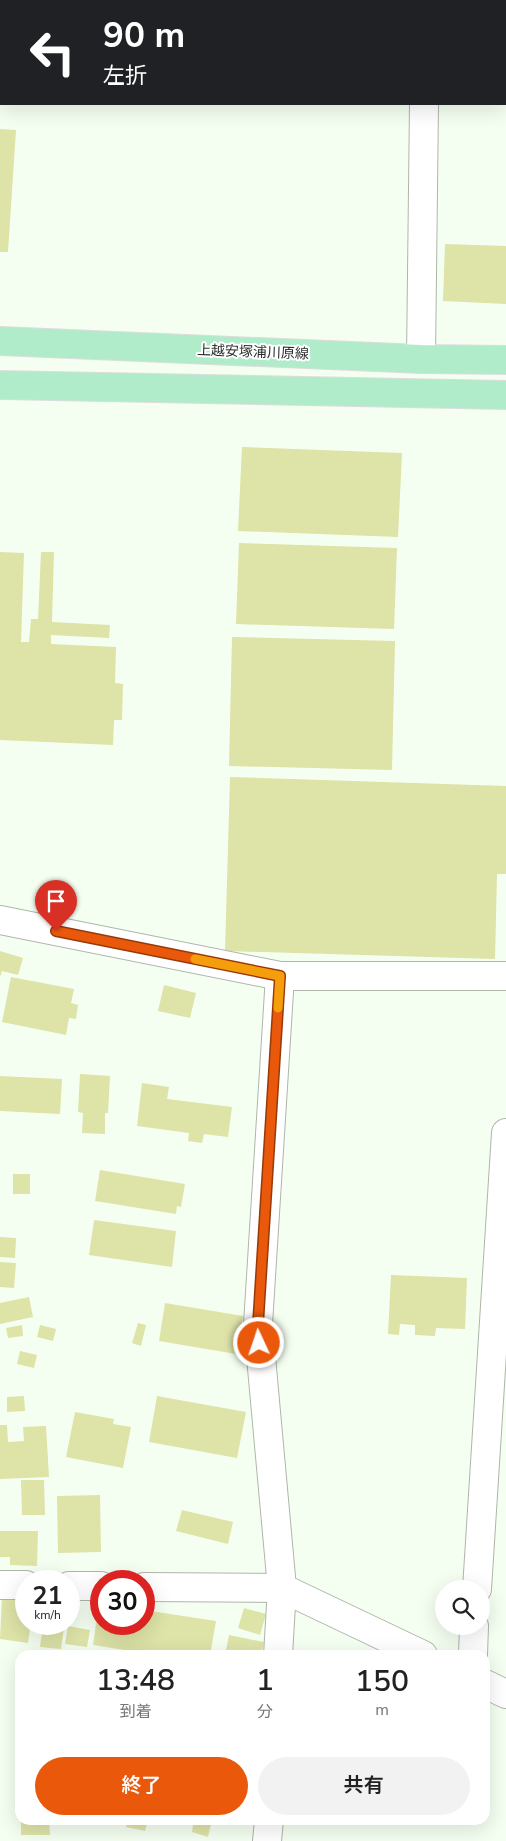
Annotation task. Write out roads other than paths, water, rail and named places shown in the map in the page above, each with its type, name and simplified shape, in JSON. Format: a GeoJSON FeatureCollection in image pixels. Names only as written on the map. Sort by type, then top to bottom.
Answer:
{"type":"FeatureCollection","features":[{"type":"Feature","properties":{"kind":"main road","name":"上越安塚浦川原線"},"geometry":{"type":"LineString","coordinates":[[0,341],[421,359],[506,360]]}},
{"type":"Feature","properties":{"kind":"main road"},"geometry":{"type":"LineString","coordinates":[[0,385],[506,395]]}},
{"type":"Feature","properties":{"kind":"street"},"geometry":{"type":"LineString","coordinates":[[421,359],[424,105]]}},
{"type":"Feature","properties":{"kind":"street"},"geometry":{"type":"LineString","coordinates":[[0,920],[280,976],[506,976]]}},
{"type":"Feature","properties":{"kind":"street"},"geometry":{"type":"LineString","coordinates":[[278,1650],[282,1588],[258,1324],[280,976]]}},
{"type":"Feature","properties":{"kind":"street"},"geometry":{"type":"LineString","coordinates":[[478,1580],[506,1133]]}},
{"type":"Feature","properties":{"kind":"street"},"geometry":{"type":"LineString","coordinates":[[0,1585],[15,1585]]}},
{"type":"Feature","properties":{"kind":"street"},"geometry":{"type":"LineString","coordinates":[[155,1587],[282,1588],[412,1650]]}},
{"type":"Feature","properties":{"kind":"street"},"geometry":{"type":"LineString","coordinates":[[473,1650],[474,1635]]}},
{"type":"Feature","properties":{"kind":"street"},"geometry":{"type":"LineString","coordinates":[[490,1686],[506,1694]]}},
{"type":"Feature","properties":{"kind":"street"},"geometry":{"type":"LineString","coordinates":[[267,1841],[268,1825]]}}]}
